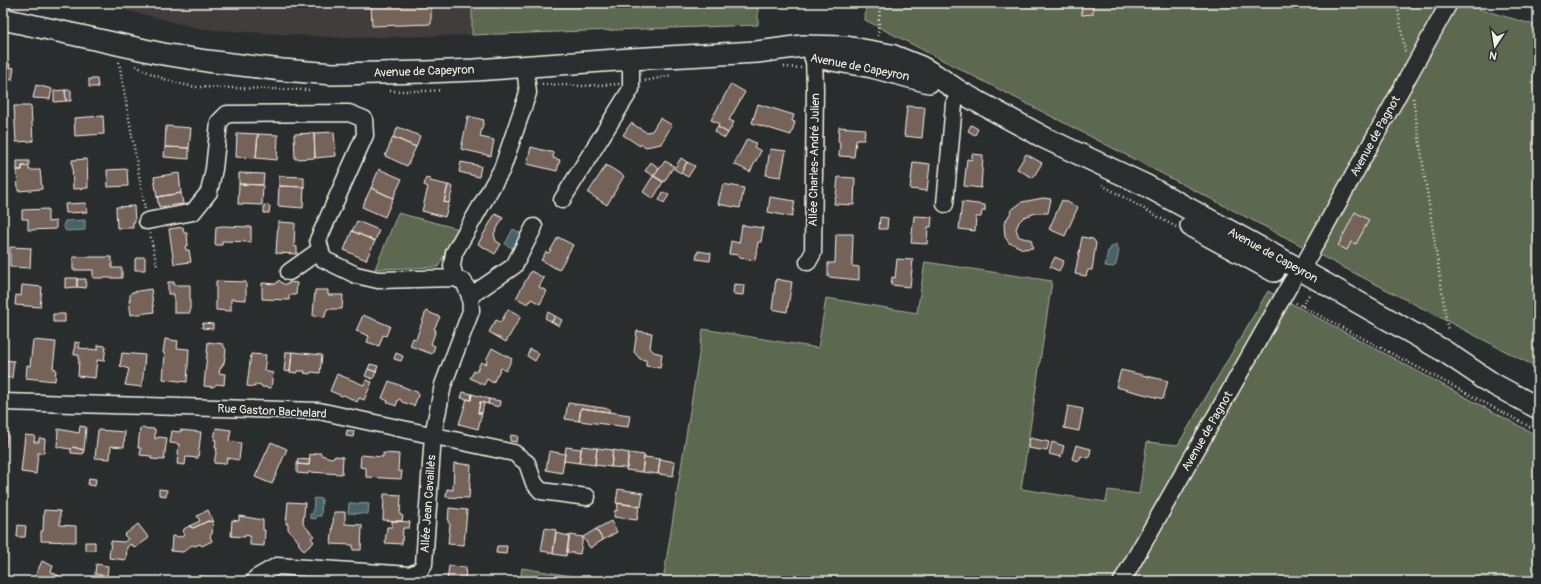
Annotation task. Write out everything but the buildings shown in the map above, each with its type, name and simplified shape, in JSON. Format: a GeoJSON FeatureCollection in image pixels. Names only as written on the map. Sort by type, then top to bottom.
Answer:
{"type":"FeatureCollection","features":[{"type":"Feature","properties":{"kind":"main road","name":"Avenue de Capeyron"},"geometry":{"type":"LineString","coordinates":[[3,5],[94,38]]}},
{"type":"Feature","properties":{"kind":"main road","name":"Avenue de Capeyron"},"geometry":{"type":"LineString","coordinates":[[3,19],[163,54],[243,66],[333,74],[426,72],[525,67],[631,58],[757,52],[780,48],[824,46],[875,51],[906,60],[935,74],[960,92],[1045,138],[1138,196],[1231,249],[1294,283],[1538,408]]}},
{"type":"Feature","properties":{"kind":"main road","name":"Avenue de Capeyron"},"geometry":{"type":"LineString","coordinates":[[757,52],[814,57],[872,67],[916,78],[960,92]]}},
{"type":"Feature","properties":{"kind":"street","name":"Avenue de Pagnot"},"geometry":{"type":"LineString","coordinates":[[1122,581],[1294,283],[1449,3]]}},
{"type":"Feature","properties":{"kind":"street","name":"Allée Charles-André Julien"},"geometry":{"type":"LineString","coordinates":[[808,262],[813,253],[814,57]]}},
{"type":"Feature","properties":{"kind":"street"},"geometry":{"type":"LineString","coordinates":[[562,200],[631,89],[631,58]]}},
{"type":"Feature","properties":{"kind":"street"},"geometry":{"type":"LineString","coordinates":[[455,278],[452,266],[454,253],[502,168],[528,93],[525,67]]}},
{"type":"Feature","properties":{"kind":"street"},"geometry":{"type":"LineString","coordinates":[[945,204],[954,104],[960,92]]}},
{"type":"Feature","properties":{"kind":"street"},"geometry":{"type":"LineString","coordinates":[[147,221],[193,212],[209,192],[214,169],[219,122],[226,114],[349,113],[364,119],[365,135],[318,240],[323,258],[356,275],[378,280],[455,278],[464,282],[470,296],[514,266],[534,227]]}},
{"type":"Feature","properties":{"kind":"street"},"geometry":{"type":"LineString","coordinates":[[289,272],[320,250]]}},
{"type":"Feature","properties":{"kind":"street","name":"Allée Jean Cavaillès"},"geometry":{"type":"LineString","coordinates":[[256,578],[278,566],[410,575],[419,571],[424,564],[433,435],[443,384],[471,311],[470,296]]}},
{"type":"Feature","properties":{"kind":"street","name":"Rue Gaston Bachelard"},"geometry":{"type":"LineString","coordinates":[[3,402],[319,411],[514,453],[527,463],[534,484],[541,491],[587,497]]}},
{"type":"Feature","properties":{"kind":"path"},"geometry":{"type":"LineString","coordinates":[[1397,3],[1448,331]]}},
{"type":"Feature","properties":{"kind":"path"},"geometry":{"type":"LineString","coordinates":[[120,45],[119,58],[147,221],[157,266]]}},
{"type":"Feature","properties":{"kind":"path"},"geometry":{"type":"LineString","coordinates":[[1096,181],[1182,231]]}},
{"type":"Feature","properties":{"kind":"path"},"geometry":{"type":"LineString","coordinates":[[1294,283],[1538,431]]}},
{"type":"Feature","properties":{"kind":"shaded area"},"geometry":{"type":"Polygon","coordinates":[[[96,3],[472,3],[472,35],[344,38],[202,29],[96,3]]]}},
{"type":"Feature","properties":{"kind":"green space"},"geometry":{"type":"Polygon","coordinates":[[[472,3],[758,3],[758,25],[472,35],[472,3]]]}},
{"type":"Feature","properties":{"kind":"green space"},"geometry":{"type":"Polygon","coordinates":[[[866,3],[1458,3],[1538,26],[1538,368],[865,20],[866,3]]]}},
{"type":"Feature","properties":{"kind":"green space"},"geometry":{"type":"Polygon","coordinates":[[[398,213],[459,229],[438,267],[375,269],[398,213]]]}},
{"type":"Feature","properties":{"kind":"green space"},"geometry":{"type":"Polygon","coordinates":[[[925,262],[1052,281],[1021,489],[1106,502],[1108,490],[1139,494],[1147,442],[1178,445],[1268,291],[1538,436],[1538,581],[663,581],[703,329],[818,348],[826,298],[917,313],[925,262]]]}},
{"type":"Feature","properties":{"kind":"green space"},"geometry":{"type":"Polygon","coordinates":[[[522,568],[602,581],[520,581],[522,568]]]}},
{"type":"Feature","properties":{"kind":"water"},"geometry":{"type":"Polygon","coordinates":[[[85,220],[85,230],[66,231],[63,226],[65,221],[85,220]]]}},
{"type":"Feature","properties":{"kind":"water"},"geometry":{"type":"Polygon","coordinates":[[[513,229],[522,234],[514,249],[505,244],[513,229]]]}},
{"type":"Feature","properties":{"kind":"water"},"geometry":{"type":"Polygon","coordinates":[[[1116,244],[1119,250],[1116,265],[1113,267],[1105,266],[1108,251],[1116,244]]]}},
{"type":"Feature","properties":{"kind":"water"},"geometry":{"type":"Polygon","coordinates":[[[314,498],[322,499],[321,516],[316,516],[316,519],[310,518],[310,514],[313,514],[314,498]]]}},
{"type":"Feature","properties":{"kind":"water"},"geometry":{"type":"Polygon","coordinates":[[[349,503],[369,504],[368,514],[348,513],[349,503]]]}}]}
